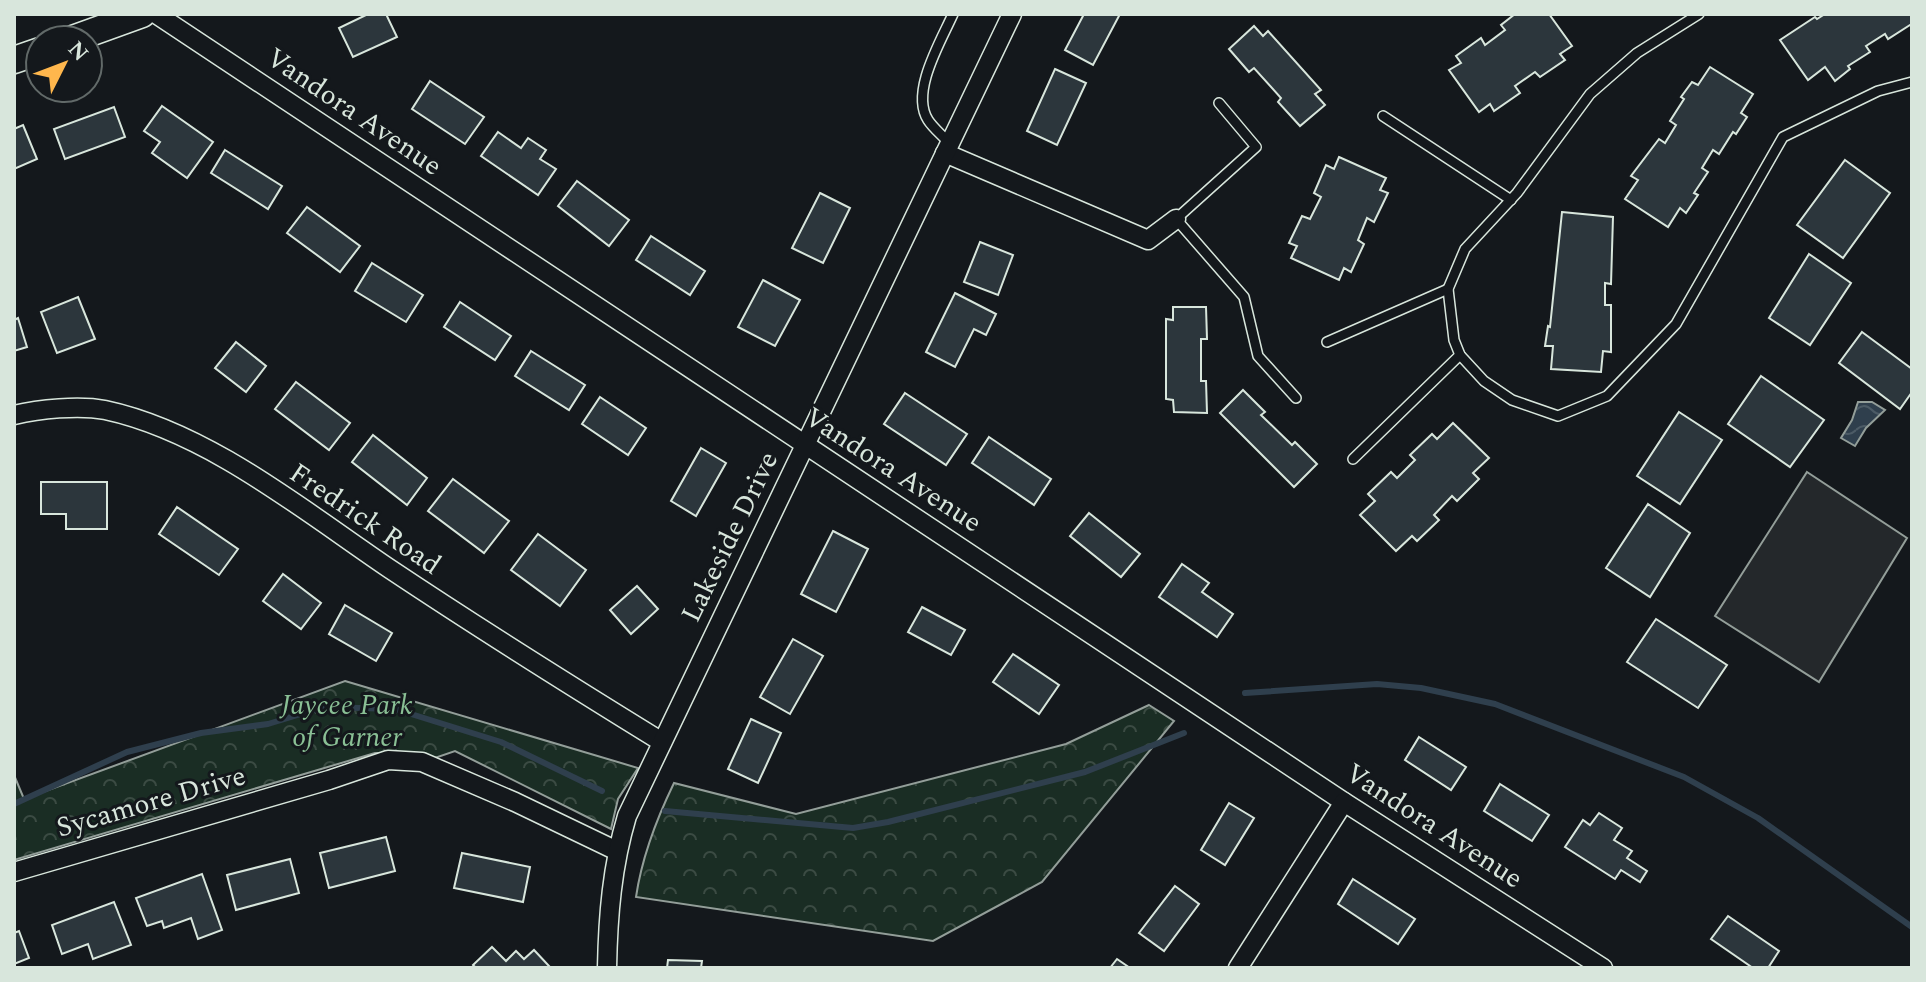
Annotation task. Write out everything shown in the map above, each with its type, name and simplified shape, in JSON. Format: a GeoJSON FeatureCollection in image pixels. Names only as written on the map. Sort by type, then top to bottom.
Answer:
{"type":"FeatureCollection","features":[{"type":"Feature","properties":{"kind":"street"},"geometry":{"type":"LineString","coordinates":[[104,28],[142,14]]}},
{"type":"Feature","properties":{"kind":"street","name":"Vandora Avenue"},"geometry":{"type":"LineString","coordinates":[[156,14],[1344,802],[1603,968]]}},
{"type":"Feature","properties":{"kind":"street","name":"Lakeside Drive"},"geometry":{"type":"LineString","coordinates":[[607,968],[612,883],[627,816],[1012,14]]}},
{"type":"Feature","properties":{"kind":"street"},"geometry":{"type":"LineString","coordinates":[[947,148],[1148,240],[1176,219]]}},
{"type":"Feature","properties":{"kind":"street","name":"Fredrick Road"},"geometry":{"type":"LineString","coordinates":[[14,415],[38,409],[103,409],[168,430],[237,466],[504,645],[662,742]]}},
{"type":"Feature","properties":{"kind":"street","name":"Sycamore Drive"},"geometry":{"type":"LineString","coordinates":[[14,872],[388,760],[422,762],[617,851]]}},
{"type":"Feature","properties":{"kind":"street"},"geometry":{"type":"LineString","coordinates":[[1238,968],[1344,802]]}},
{"type":"Feature","properties":{"kind":"lane"},"geometry":{"type":"LineString","coordinates":[[947,148],[927,119],[922,100],[926,76],[953,14]]}},
{"type":"Feature","properties":{"kind":"lane"},"geometry":{"type":"LineString","coordinates":[[1699,14],[1637,53],[1590,94],[1511,200],[1465,249],[1448,289],[1454,340],[1460,355],[1484,381],[1512,400],[1558,416],[1607,396],[1676,324],[1783,137],[1878,91],[1912,82]]}},
{"type":"Feature","properties":{"kind":"lane"},"geometry":{"type":"LineString","coordinates":[[1219,103],[1256,147],[1176,219],[1244,297],[1258,356],[1296,398]]}},
{"type":"Feature","properties":{"kind":"lane"},"geometry":{"type":"LineString","coordinates":[[1383,116],[1511,200]]}},
{"type":"Feature","properties":{"kind":"lane"},"geometry":{"type":"LineString","coordinates":[[1327,342],[1448,289]]}},
{"type":"Feature","properties":{"kind":"lane"},"geometry":{"type":"LineString","coordinates":[[1353,459],[1460,355]]}},
{"type":"Feature","properties":{"kind":"green space","name":"Jaycee Park of Garner"},"geometry":{"type":"Polygon","coordinates":[[[345,681],[638,768],[618,799],[611,829],[455,751],[429,760],[375,753],[14,860],[14,775],[24,799],[345,681]]]}},
{"type":"Feature","properties":{"kind":"green space"},"geometry":{"type":"Polygon","coordinates":[[[1149,705],[1174,721],[1042,882],[933,941],[636,897],[650,838],[674,783],[796,814],[1066,744],[1149,705]]]}},
{"type":"Feature","properties":{"kind":"shaded area"},"geometry":{"type":"Polygon","coordinates":[[[1807,472],[1907,538],[1819,682],[1715,616],[1807,472]]]}},
{"type":"Feature","properties":{"kind":"water"},"geometry":{"type":"Polygon","coordinates":[[[1858,402],[1872,402],[1885,410],[1866,428],[1855,446],[1841,438],[1858,402]]]}},
{"type":"Feature","properties":{"kind":"building"},"geometry":{"type":"Polygon","coordinates":[[[368,14],[386,14],[397,37],[353,57],[339,28],[368,14]]]}},
{"type":"Feature","properties":{"kind":"building"},"geometry":{"type":"Polygon","coordinates":[[[1084,14],[1120,14],[1093,65],[1065,50],[1084,14]]]}},
{"type":"Feature","properties":{"kind":"building"},"geometry":{"type":"Polygon","coordinates":[[[1515,14],[1549,14],[1572,46],[1560,54],[1565,60],[1540,77],[1535,72],[1515,86],[1520,93],[1494,111],[1490,104],[1479,112],[1449,70],[1461,63],[1456,56],[1481,38],[1485,45],[1505,30],[1501,25],[1515,14]]]}},
{"type":"Feature","properties":{"kind":"building"},"geometry":{"type":"Polygon","coordinates":[[[1825,14],[1912,14],[1912,27],[1910,25],[1888,39],[1885,34],[1866,46],[1870,52],[1848,66],[1850,69],[1835,81],[1825,67],[1808,80],[1780,40],[1815,17],[1817,19],[1825,14]]]}},
{"type":"Feature","properties":{"kind":"building"},"geometry":{"type":"Polygon","coordinates":[[[1254,26],[1263,36],[1268,31],[1321,90],[1315,94],[1325,105],[1300,126],[1278,102],[1281,98],[1254,68],[1249,72],[1229,49],[1254,26]]]}},
{"type":"Feature","properties":{"kind":"building"},"geometry":{"type":"Polygon","coordinates":[[[1710,67],[1753,94],[1741,113],[1747,117],[1719,154],[1713,150],[1702,168],[1708,172],[1694,193],[1698,195],[1686,213],[1680,208],[1668,227],[1625,199],[1638,180],[1631,176],[1659,139],[1665,143],[1676,125],[1670,121],[1684,99],[1681,97],[1692,82],[1698,85],[1710,67]]]}},
{"type":"Feature","properties":{"kind":"building"},"geometry":{"type":"Polygon","coordinates":[[[1055,69],[1086,83],[1057,145],[1027,131],[1055,69]]]}},
{"type":"Feature","properties":{"kind":"building"},"geometry":{"type":"Polygon","coordinates":[[[430,81],[484,117],[465,144],[412,109],[430,81]]]}},
{"type":"Feature","properties":{"kind":"building"},"geometry":{"type":"Polygon","coordinates":[[[162,106],[213,142],[187,178],[152,153],[160,142],[144,131],[162,106]]]}},
{"type":"Feature","properties":{"kind":"building"},"geometry":{"type":"Polygon","coordinates":[[[114,107],[125,137],[65,159],[54,129],[114,107]]]}},
{"type":"Feature","properties":{"kind":"building"},"geometry":{"type":"Polygon","coordinates":[[[23,125],[37,159],[14,169],[14,129],[23,125]]]}},
{"type":"Feature","properties":{"kind":"building"},"geometry":{"type":"Polygon","coordinates":[[[498,132],[521,148],[528,138],[546,150],[540,159],[556,169],[538,195],[481,156],[498,132]]]}},
{"type":"Feature","properties":{"kind":"building"},"geometry":{"type":"Polygon","coordinates":[[[225,150],[282,186],[268,209],[211,173],[225,150]]]}},
{"type":"Feature","properties":{"kind":"building"},"geometry":{"type":"Polygon","coordinates":[[[1339,157],[1386,178],[1380,190],[1388,193],[1374,222],[1367,218],[1358,240],[1364,244],[1351,272],[1344,268],[1339,280],[1291,258],[1297,246],[1289,243],[1302,216],[1310,219],[1321,197],[1314,193],[1326,165],[1334,169],[1339,157]]]}},
{"type":"Feature","properties":{"kind":"building"},"geometry":{"type":"Polygon","coordinates":[[[1845,160],[1890,193],[1843,258],[1797,225],[1845,160]]]}},
{"type":"Feature","properties":{"kind":"building"},"geometry":{"type":"Polygon","coordinates":[[[577,181],[629,220],[609,246],[558,206],[577,181]]]}},
{"type":"Feature","properties":{"kind":"building"},"geometry":{"type":"Polygon","coordinates":[[[820,193],[850,208],[823,263],[792,248],[820,193]]]}},
{"type":"Feature","properties":{"kind":"building"},"geometry":{"type":"Polygon","coordinates":[[[307,207],[360,246],[340,272],[287,233],[307,207]]]}},
{"type":"Feature","properties":{"kind":"building"},"geometry":{"type":"Polygon","coordinates":[[[1562,212],[1613,217],[1611,284],[1605,283],[1605,305],[1611,305],[1611,352],[1603,351],[1601,372],[1551,369],[1553,346],[1545,346],[1550,327],[1562,212]]]}},
{"type":"Feature","properties":{"kind":"building"},"geometry":{"type":"Polygon","coordinates":[[[651,236],[705,271],[690,295],[636,260],[651,236]]]}},
{"type":"Feature","properties":{"kind":"building"},"geometry":{"type":"Polygon","coordinates":[[[980,242],[1013,255],[998,295],[964,282],[980,242]]]}},
{"type":"Feature","properties":{"kind":"building"},"geometry":{"type":"Polygon","coordinates":[[[1809,254],[1851,283],[1810,345],[1769,318],[1809,254]]]}},
{"type":"Feature","properties":{"kind":"building"},"geometry":{"type":"Polygon","coordinates":[[[372,263],[423,295],[406,322],[355,291],[372,263]]]}},
{"type":"Feature","properties":{"kind":"building"},"geometry":{"type":"Polygon","coordinates":[[[763,280],[800,300],[775,346],[738,327],[763,280]]]}},
{"type":"Feature","properties":{"kind":"building"},"geometry":{"type":"Polygon","coordinates":[[[955,293],[996,314],[986,335],[974,329],[955,367],[926,352],[955,293]]]}},
{"type":"Feature","properties":{"kind":"building"},"geometry":{"type":"Polygon","coordinates":[[[78,297],[95,339],[57,353],[41,312],[78,297]]]}},
{"type":"Feature","properties":{"kind":"building"},"geometry":{"type":"Polygon","coordinates":[[[460,302],[511,336],[495,360],[444,327],[460,302]]]}},
{"type":"Feature","properties":{"kind":"building"},"geometry":{"type":"Polygon","coordinates":[[[1173,307],[1206,307],[1207,339],[1201,339],[1201,381],[1206,381],[1207,413],[1174,412],[1173,400],[1166,399],[1166,319],[1173,320],[1173,307]]]}},
{"type":"Feature","properties":{"kind":"building"},"geometry":{"type":"Polygon","coordinates":[[[18,318],[27,347],[14,351],[14,320],[18,318]]]}},
{"type":"Feature","properties":{"kind":"building"},"geometry":{"type":"Polygon","coordinates":[[[1862,332],[1912,369],[1912,392],[1900,409],[1839,363],[1862,332]]]}},
{"type":"Feature","properties":{"kind":"building"},"geometry":{"type":"Polygon","coordinates":[[[236,342],[266,366],[246,392],[215,368],[236,342]]]}},
{"type":"Feature","properties":{"kind":"building"},"geometry":{"type":"Polygon","coordinates":[[[531,351],[585,385],[569,410],[515,376],[531,351]]]}},
{"type":"Feature","properties":{"kind":"building"},"geometry":{"type":"Polygon","coordinates":[[[1761,376],[1824,420],[1790,467],[1728,424],[1761,376]]]}},
{"type":"Feature","properties":{"kind":"building"},"geometry":{"type":"Polygon","coordinates":[[[296,382],[350,423],[329,450],[275,409],[296,382]]]}},
{"type":"Feature","properties":{"kind":"building"},"geometry":{"type":"Polygon","coordinates":[[[1243,390],[1265,412],[1261,415],[1317,464],[1294,487],[1220,413],[1243,390]]]}},
{"type":"Feature","properties":{"kind":"building"},"geometry":{"type":"Polygon","coordinates":[[[905,393],[967,434],[946,465],[884,424],[905,393]]]}},
{"type":"Feature","properties":{"kind":"building"},"geometry":{"type":"Polygon","coordinates":[[[600,397],[646,428],[628,455],[582,424],[600,397]]]}},
{"type":"Feature","properties":{"kind":"building"},"geometry":{"type":"Polygon","coordinates":[[[1679,412],[1722,440],[1680,504],[1637,476],[1679,412]]]}},
{"type":"Feature","properties":{"kind":"building"},"geometry":{"type":"Polygon","coordinates":[[[1453,423],[1489,458],[1473,473],[1479,479],[1457,501],[1452,496],[1434,515],[1439,520],[1417,541],[1412,536],[1396,551],[1360,515],[1375,501],[1368,494],[1391,472],[1397,478],[1415,460],[1410,455],[1432,434],[1437,439],[1453,423]]]}},
{"type":"Feature","properties":{"kind":"building"},"geometry":{"type":"Polygon","coordinates":[[[373,435],[427,478],[407,505],[352,462],[373,435]]]}},
{"type":"Feature","properties":{"kind":"building"},"geometry":{"type":"Polygon","coordinates":[[[989,437],[1051,479],[1034,505],[972,463],[989,437]]]}},
{"type":"Feature","properties":{"kind":"building"},"geometry":{"type":"Polygon","coordinates":[[[701,448],[726,463],[696,516],[671,501],[701,448]]]}},
{"type":"Feature","properties":{"kind":"building"},"geometry":{"type":"Polygon","coordinates":[[[453,479],[509,521],[484,553],[428,511],[453,479]]]}},
{"type":"Feature","properties":{"kind":"building"},"geometry":{"type":"Polygon","coordinates":[[[41,482],[107,482],[107,529],[66,529],[66,514],[41,514],[41,482]]]}},
{"type":"Feature","properties":{"kind":"building"},"geometry":{"type":"Polygon","coordinates":[[[1648,504],[1690,533],[1650,597],[1606,568],[1648,504]]]}},
{"type":"Feature","properties":{"kind":"building"},"geometry":{"type":"Polygon","coordinates":[[[177,507],[238,549],[219,575],[159,534],[177,507]]]}},
{"type":"Feature","properties":{"kind":"building"},"geometry":{"type":"Polygon","coordinates":[[[1089,513],[1140,554],[1121,577],[1070,536],[1089,513]]]}},
{"type":"Feature","properties":{"kind":"building"},"geometry":{"type":"Polygon","coordinates":[[[833,531],[868,549],[836,612],[801,594],[833,531]]]}},
{"type":"Feature","properties":{"kind":"building"},"geometry":{"type":"Polygon","coordinates":[[[538,534],[586,570],[560,606],[511,570],[538,534]]]}},
{"type":"Feature","properties":{"kind":"building"},"geometry":{"type":"Polygon","coordinates":[[[1182,564],[1209,583],[1202,592],[1233,614],[1217,637],[1159,597],[1182,564]]]}},
{"type":"Feature","properties":{"kind":"building"},"geometry":{"type":"Polygon","coordinates":[[[283,574],[321,603],[301,629],[263,601],[283,574]]]}},
{"type":"Feature","properties":{"kind":"building"},"geometry":{"type":"Polygon","coordinates":[[[637,586],[658,609],[631,634],[610,610],[637,586]]]}},
{"type":"Feature","properties":{"kind":"building"},"geometry":{"type":"Polygon","coordinates":[[[345,605],[392,633],[376,661],[329,634],[345,605]]]}},
{"type":"Feature","properties":{"kind":"building"},"geometry":{"type":"Polygon","coordinates":[[[922,607],[965,630],[951,655],[908,632],[922,607]]]}},
{"type":"Feature","properties":{"kind":"building"},"geometry":{"type":"Polygon","coordinates":[[[1656,619],[1727,665],[1698,708],[1627,662],[1656,619]]]}},
{"type":"Feature","properties":{"kind":"building"},"geometry":{"type":"Polygon","coordinates":[[[793,639],[823,656],[790,714],[760,697],[793,639]]]}},
{"type":"Feature","properties":{"kind":"building"},"geometry":{"type":"Polygon","coordinates":[[[1013,654],[1059,685],[1039,714],[993,682],[1013,654]]]}},
{"type":"Feature","properties":{"kind":"building"},"geometry":{"type":"Polygon","coordinates":[[[751,719],[781,733],[758,783],[728,769],[751,719]]]}},
{"type":"Feature","properties":{"kind":"building"},"geometry":{"type":"Polygon","coordinates":[[[1419,737],[1466,767],[1451,790],[1405,760],[1419,737]]]}},
{"type":"Feature","properties":{"kind":"building"},"geometry":{"type":"Polygon","coordinates":[[[1500,784],[1549,815],[1532,841],[1484,811],[1500,784]]]}},
{"type":"Feature","properties":{"kind":"building"},"geometry":{"type":"Polygon","coordinates":[[[1229,803],[1254,818],[1225,865],[1201,850],[1229,803]]]}},
{"type":"Feature","properties":{"kind":"building"},"geometry":{"type":"Polygon","coordinates":[[[1599,813],[1622,828],[1614,840],[1632,851],[1627,858],[1647,871],[1640,882],[1621,870],[1615,879],[1565,847],[1583,820],[1590,825],[1599,813]]]}},
{"type":"Feature","properties":{"kind":"building"},"geometry":{"type":"Polygon","coordinates":[[[386,837],[395,871],[329,888],[320,853],[386,837]]]}},
{"type":"Feature","properties":{"kind":"building"},"geometry":{"type":"Polygon","coordinates":[[[462,853],[530,867],[523,902],[454,888],[462,853]]]}},
{"type":"Feature","properties":{"kind":"building"},"geometry":{"type":"Polygon","coordinates":[[[290,859],[299,893],[236,910],[227,875],[290,859]]]}},
{"type":"Feature","properties":{"kind":"building"},"geometry":{"type":"Polygon","coordinates":[[[202,874],[222,930],[198,939],[191,918],[164,928],[162,921],[147,926],[136,898],[202,874]]]}},
{"type":"Feature","properties":{"kind":"building"},"geometry":{"type":"Polygon","coordinates":[[[1353,879],[1415,919],[1398,944],[1338,904],[1353,879]]]}},
{"type":"Feature","properties":{"kind":"building"},"geometry":{"type":"Polygon","coordinates":[[[1175,886],[1199,904],[1164,951],[1139,933],[1175,886]]]}},
{"type":"Feature","properties":{"kind":"building"},"geometry":{"type":"Polygon","coordinates":[[[114,902],[131,945],[93,959],[88,944],[62,954],[52,925],[114,902]]]}},
{"type":"Feature","properties":{"kind":"building"},"geometry":{"type":"Polygon","coordinates":[[[1728,916],[1779,951],[1768,968],[1753,968],[1711,939],[1728,916]]]}},
{"type":"Feature","properties":{"kind":"building"},"geometry":{"type":"Polygon","coordinates":[[[19,931],[29,958],[14,964],[14,933],[19,931]]]}},
{"type":"Feature","properties":{"kind":"building"},"geometry":{"type":"Polygon","coordinates":[[[492,947],[506,961],[516,951],[524,959],[534,950],[549,966],[476,968],[473,965],[492,947]]]}},
{"type":"Feature","properties":{"kind":"building"},"geometry":{"type":"Polygon","coordinates":[[[1117,959],[1130,968],[1110,968],[1117,959]]]}},
{"type":"Feature","properties":{"kind":"building"},"geometry":{"type":"Polygon","coordinates":[[[668,960],[702,961],[701,968],[667,968],[668,960]]]}},
{"type":"Feature","properties":{"kind":"waterway"},"geometry":{"type":"LineString","coordinates":[[1245,693],[1377,684],[1421,688],[1495,704],[1684,777],[1758,818],[1912,927]]}},
{"type":"Feature","properties":{"kind":"waterway"},"geometry":{"type":"LineString","coordinates":[[14,804],[127,752],[201,733],[268,724],[324,707],[395,709],[501,742],[602,791]]}},
{"type":"Feature","properties":{"kind":"waterway"},"geometry":{"type":"LineString","coordinates":[[665,811],[853,828],[1085,772],[1184,733]]}}]}
